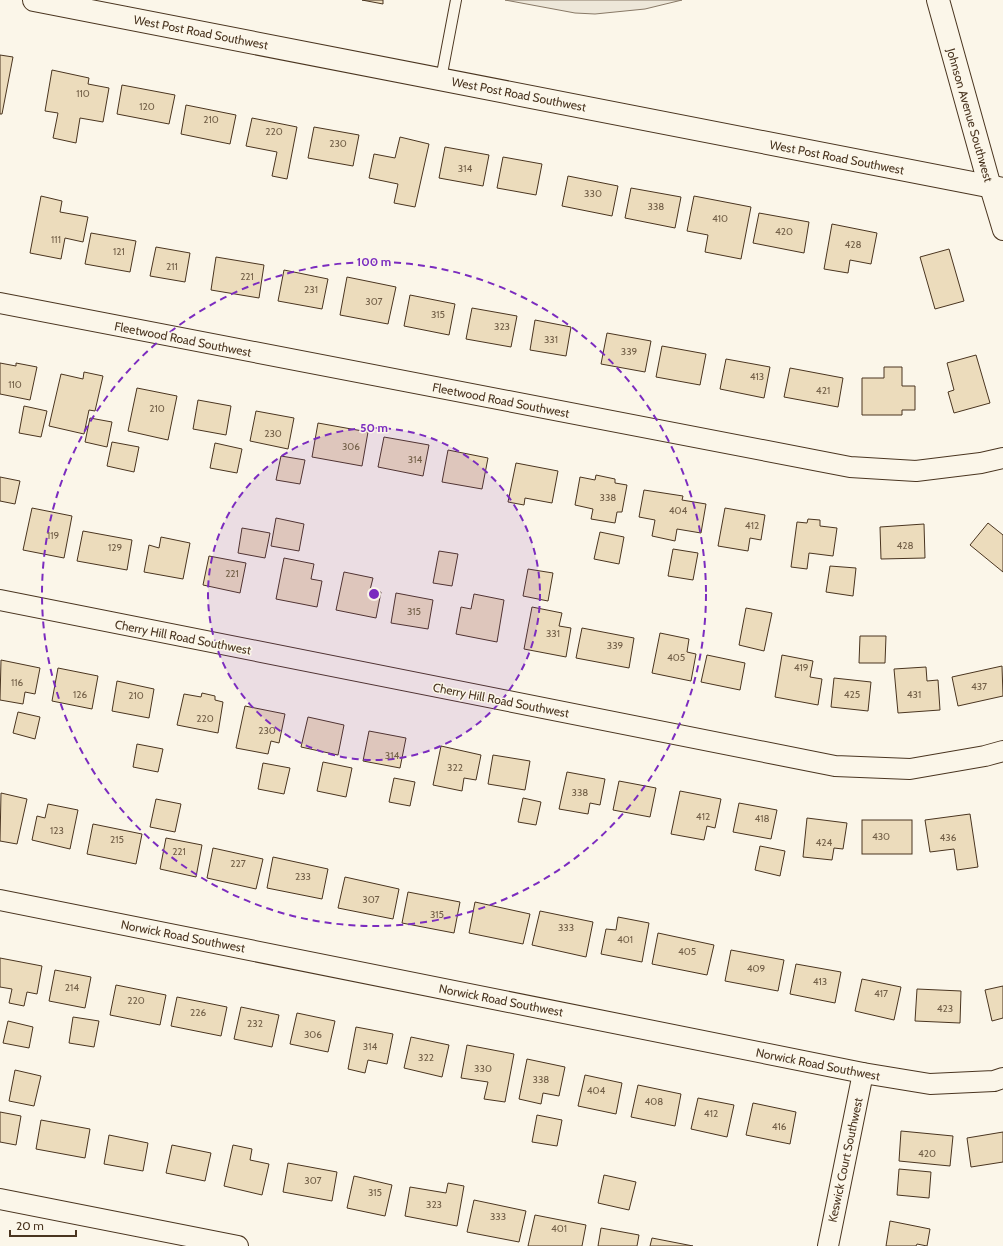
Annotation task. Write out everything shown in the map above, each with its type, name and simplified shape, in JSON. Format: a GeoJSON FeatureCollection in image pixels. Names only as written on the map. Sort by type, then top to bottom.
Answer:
{"type":"FeatureCollection","features":[{"type":"Feature","properties":{"kind":"street","name":"West Post Road Southwest"},"geometry":{"type":"LineString","coordinates":[[34,0],[997,188]]}},
{"type":"Feature","properties":{"kind":"street","name":"Johnson Avenue Southwest"},"geometry":{"type":"LineString","coordinates":[[938,0],[997,188],[1003,230]]}},
{"type":"Feature","properties":{"kind":"street","name":"Fleetwood Road Southwest"},"geometry":{"type":"LineString","coordinates":[[0,303],[850,467],[916,471],[981,463],[1003,458]]}},
{"type":"Feature","properties":{"kind":"street","name":"Cherry Hill Road Southwest"},"geometry":{"type":"LineString","coordinates":[[0,600],[836,766],[910,769],[985,756],[1003,751]]}},
{"type":"Feature","properties":{"kind":"street","name":"Norwick Road Southwest"},"geometry":{"type":"LineString","coordinates":[[0,900],[863,1073],[930,1084],[994,1081],[1003,1078]]}},
{"type":"Feature","properties":{"kind":"street","name":"Keswick Court Southwest"},"geometry":{"type":"LineString","coordinates":[[828,1246],[863,1073]]}},
{"type":"Feature","properties":{"kind":"street"},"geometry":{"type":"LineString","coordinates":[[0,1199],[238,1246]]}},
{"type":"Feature","properties":{"kind":"lane"},"geometry":{"type":"LineString","coordinates":[[442,79],[456,0]]}},
{"type":"Feature","properties":{"kind":"shaded area"},"geometry":{"type":"Polygon","coordinates":[[[505,0],[682,0],[645,9],[595,14],[575,13],[505,0]]]}},
{"type":"Feature","properties":{"kind":"building"},"geometry":{"type":"Polygon","coordinates":[[[362,0],[383,0],[383,4],[362,0]]]}},
{"type":"Feature","properties":{"kind":"building"},"geometry":{"type":"Polygon","coordinates":[[[0,55],[13,57],[2,114],[0,114],[0,55]]]}},
{"type":"Feature","properties":{"kind":"building"},"geometry":{"type":"Polygon","coordinates":[[[52,70],[89,78],[88,84],[109,88],[103,122],[80,118],[76,143],[53,138],[58,113],[45,111],[52,70]]]}},
{"type":"Feature","properties":{"kind":"building"},"geometry":{"type":"Polygon","coordinates":[[[122,85],[175,95],[169,124],[117,114],[122,85]]]}},
{"type":"Feature","properties":{"kind":"building"},"geometry":{"type":"Polygon","coordinates":[[[186,105],[236,115],[230,144],[181,134],[186,105]]]}},
{"type":"Feature","properties":{"kind":"building"},"geometry":{"type":"Polygon","coordinates":[[[252,118],[297,127],[287,179],[272,176],[277,152],[246,146],[252,118]]]}},
{"type":"Feature","properties":{"kind":"building"},"geometry":{"type":"Polygon","coordinates":[[[314,127],[359,135],[353,166],[308,158],[314,127]]]}},
{"type":"Feature","properties":{"kind":"building"},"geometry":{"type":"Polygon","coordinates":[[[400,137],[429,144],[415,207],[394,203],[398,184],[369,178],[374,154],[395,158],[400,137]]]}},
{"type":"Feature","properties":{"kind":"building"},"geometry":{"type":"Polygon","coordinates":[[[445,147],[489,155],[483,186],[439,178],[445,147]]]}},
{"type":"Feature","properties":{"kind":"building"},"geometry":{"type":"Polygon","coordinates":[[[503,157],[542,164],[536,195],[497,188],[503,157]]]}},
{"type":"Feature","properties":{"kind":"building"},"geometry":{"type":"Polygon","coordinates":[[[568,176],[618,186],[612,216],[562,206],[568,176]]]}},
{"type":"Feature","properties":{"kind":"building"},"geometry":{"type":"Polygon","coordinates":[[[631,188],[681,197],[675,228],[625,218],[631,188]]]}},
{"type":"Feature","properties":{"kind":"building"},"geometry":{"type":"Polygon","coordinates":[[[41,196],[62,201],[60,212],[88,217],[83,242],[65,238],[61,259],[30,253],[41,196]]]}},
{"type":"Feature","properties":{"kind":"building"},"geometry":{"type":"Polygon","coordinates":[[[694,196],[751,207],[741,259],[705,252],[708,235],[687,231],[694,196]]]}},
{"type":"Feature","properties":{"kind":"building"},"geometry":{"type":"Polygon","coordinates":[[[759,213],[809,222],[804,253],[753,243],[759,213]]]}},
{"type":"Feature","properties":{"kind":"building"},"geometry":{"type":"Polygon","coordinates":[[[832,224],[877,233],[871,264],[850,260],[848,273],[824,269],[832,224]]]}},
{"type":"Feature","properties":{"kind":"building"},"geometry":{"type":"Polygon","coordinates":[[[91,233],[136,241],[130,272],[85,264],[91,233]]]}},
{"type":"Feature","properties":{"kind":"building"},"geometry":{"type":"Polygon","coordinates":[[[156,247],[190,253],[185,282],[150,276],[156,247]]]}},
{"type":"Feature","properties":{"kind":"building"},"geometry":{"type":"Polygon","coordinates":[[[949,249],[964,301],[935,309],[920,257],[949,249]]]}},
{"type":"Feature","properties":{"kind":"building"},"geometry":{"type":"Polygon","coordinates":[[[216,257],[264,265],[259,298],[211,290],[216,257]]]}},
{"type":"Feature","properties":{"kind":"building"},"geometry":{"type":"Polygon","coordinates":[[[284,270],[328,279],[322,309],[278,301],[284,270]]]}},
{"type":"Feature","properties":{"kind":"building"},"geometry":{"type":"Polygon","coordinates":[[[347,277],[396,287],[388,324],[340,315],[347,277]]]}},
{"type":"Feature","properties":{"kind":"building"},"geometry":{"type":"Polygon","coordinates":[[[410,295],[455,304],[449,335],[404,326],[410,295]]]}},
{"type":"Feature","properties":{"kind":"building"},"geometry":{"type":"Polygon","coordinates":[[[472,308],[517,316],[511,347],[466,339],[472,308]]]}},
{"type":"Feature","properties":{"kind":"building"},"geometry":{"type":"Polygon","coordinates":[[[535,320],[571,327],[566,356],[530,350],[535,320]]]}},
{"type":"Feature","properties":{"kind":"building"},"geometry":{"type":"Polygon","coordinates":[[[607,333],[651,341],[645,372],[601,364],[607,333]]]}},
{"type":"Feature","properties":{"kind":"building"},"geometry":{"type":"Polygon","coordinates":[[[662,346],[706,354],[700,385],[656,377],[662,346]]]}},
{"type":"Feature","properties":{"kind":"building"},"geometry":{"type":"Polygon","coordinates":[[[976,355],[990,403],[954,413],[948,392],[954,390],[947,363],[976,355]]]}},
{"type":"Feature","properties":{"kind":"building"},"geometry":{"type":"Polygon","coordinates":[[[726,359],[770,367],[764,398],[720,389],[726,359]]]}},
{"type":"Feature","properties":{"kind":"building"},"geometry":{"type":"Polygon","coordinates":[[[0,363],[16,366],[16,363],[37,367],[30,400],[0,394],[0,363]]]}},
{"type":"Feature","properties":{"kind":"building"},"geometry":{"type":"Polygon","coordinates":[[[884,367],[902,367],[902,386],[915,386],[915,410],[902,410],[902,415],[862,415],[862,378],[884,378],[884,367]]]}},
{"type":"Feature","properties":{"kind":"building"},"geometry":{"type":"Polygon","coordinates":[[[790,368],[843,378],[838,407],[784,397],[790,368]]]}},
{"type":"Feature","properties":{"kind":"building"},"geometry":{"type":"Polygon","coordinates":[[[84,372],[103,376],[95,411],[89,410],[84,434],[49,426],[61,374],[83,379],[84,372]]]}},
{"type":"Feature","properties":{"kind":"building"},"geometry":{"type":"Polygon","coordinates":[[[137,388],[177,396],[168,440],[128,431],[137,388]]]}},
{"type":"Feature","properties":{"kind":"building"},"geometry":{"type":"Polygon","coordinates":[[[198,400],[231,406],[226,435],[193,429],[198,400]]]}},
{"type":"Feature","properties":{"kind":"building"},"geometry":{"type":"Polygon","coordinates":[[[24,406],[47,411],[41,437],[19,433],[24,406]]]}},
{"type":"Feature","properties":{"kind":"building"},"geometry":{"type":"Polygon","coordinates":[[[256,411],[294,418],[288,449],[250,441],[256,411]]]}},
{"type":"Feature","properties":{"kind":"building"},"geometry":{"type":"Polygon","coordinates":[[[90,418],[112,422],[107,447],[85,442],[90,418]]]}},
{"type":"Feature","properties":{"kind":"building"},"geometry":{"type":"Polygon","coordinates":[[[318,423],[368,432],[362,466],[312,457],[318,423]]]}},
{"type":"Feature","properties":{"kind":"building"},"geometry":{"type":"Polygon","coordinates":[[[384,437],[429,445],[423,476],[378,467],[384,437]]]}},
{"type":"Feature","properties":{"kind":"building"},"geometry":{"type":"Polygon","coordinates":[[[112,442],[139,447],[134,472],[107,466],[112,442]]]}},
{"type":"Feature","properties":{"kind":"building"},"geometry":{"type":"Polygon","coordinates":[[[215,443],[242,449],[237,473],[210,468],[215,443]]]}},
{"type":"Feature","properties":{"kind":"building"},"geometry":{"type":"Polygon","coordinates":[[[448,450],[488,458],[482,489],[442,482],[448,450]]]}},
{"type":"Feature","properties":{"kind":"building"},"geometry":{"type":"Polygon","coordinates":[[[281,456],[305,460],[300,484],[276,480],[281,456]]]}},
{"type":"Feature","properties":{"kind":"building"},"geometry":{"type":"Polygon","coordinates":[[[516,463],[558,471],[552,503],[525,498],[524,505],[508,502],[516,463]]]}},
{"type":"Feature","properties":{"kind":"building"},"geometry":{"type":"Polygon","coordinates":[[[596,475],[615,479],[615,483],[627,485],[622,512],[617,512],[615,523],[591,519],[593,509],[575,505],[580,477],[595,480],[596,475]]]}},
{"type":"Feature","properties":{"kind":"building"},"geometry":{"type":"Polygon","coordinates":[[[0,477],[20,481],[15,504],[0,501],[0,477]]]}},
{"type":"Feature","properties":{"kind":"building"},"geometry":{"type":"Polygon","coordinates":[[[644,490],[683,496],[682,500],[706,504],[701,533],[677,529],[675,541],[652,536],[655,520],[639,517],[644,490]]]}},
{"type":"Feature","properties":{"kind":"building"},"geometry":{"type":"Polygon","coordinates":[[[32,508],[72,516],[64,558],[23,550],[32,508]]]}},
{"type":"Feature","properties":{"kind":"building"},"geometry":{"type":"Polygon","coordinates":[[[725,508],[765,515],[761,540],[750,538],[748,551],[718,546],[725,508]]]}},
{"type":"Feature","properties":{"kind":"building"},"geometry":{"type":"Polygon","coordinates":[[[276,518],[304,524],[299,551],[271,546],[276,518]]]}},
{"type":"Feature","properties":{"kind":"building"},"geometry":{"type":"Polygon","coordinates":[[[808,519],[820,520],[820,526],[837,528],[833,556],[809,553],[807,569],[791,567],[797,522],[807,523],[808,519]]]}},
{"type":"Feature","properties":{"kind":"building"},"geometry":{"type":"Polygon","coordinates":[[[988,523],[1003,535],[1003,572],[970,545],[988,523]]]}},
{"type":"Feature","properties":{"kind":"building"},"geometry":{"type":"Polygon","coordinates":[[[924,524],[925,558],[881,559],[880,527],[924,524]]]}},
{"type":"Feature","properties":{"kind":"building"},"geometry":{"type":"Polygon","coordinates":[[[242,528],[270,533],[265,558],[238,553],[242,528]]]}},
{"type":"Feature","properties":{"kind":"building"},"geometry":{"type":"Polygon","coordinates":[[[83,531],[132,540],[127,570],[77,561],[83,531]]]}},
{"type":"Feature","properties":{"kind":"building"},"geometry":{"type":"Polygon","coordinates":[[[600,532],[624,537],[619,564],[594,559],[600,532]]]}},
{"type":"Feature","properties":{"kind":"building"},"geometry":{"type":"Polygon","coordinates":[[[161,537],[190,543],[183,579],[144,572],[149,545],[159,548],[161,537]]]}},
{"type":"Feature","properties":{"kind":"building"},"geometry":{"type":"Polygon","coordinates":[[[673,549],[698,553],[693,580],[668,576],[673,549]]]}},
{"type":"Feature","properties":{"kind":"building"},"geometry":{"type":"Polygon","coordinates":[[[439,551],[458,554],[452,586],[433,583],[439,551]]]}},
{"type":"Feature","properties":{"kind":"building"},"geometry":{"type":"Polygon","coordinates":[[[209,556],[246,563],[240,593],[203,585],[209,556]]]}},
{"type":"Feature","properties":{"kind":"building"},"geometry":{"type":"Polygon","coordinates":[[[284,558],[314,564],[311,579],[322,581],[317,607],[276,599],[284,558]]]}},
{"type":"Feature","properties":{"kind":"building"},"geometry":{"type":"Polygon","coordinates":[[[830,566],[856,568],[853,596],[826,592],[830,566]]]}},
{"type":"Feature","properties":{"kind":"building"},"geometry":{"type":"Polygon","coordinates":[[[528,569],[553,573],[548,601],[523,596],[528,569]]]}},
{"type":"Feature","properties":{"kind":"building"},"geometry":{"type":"Polygon","coordinates":[[[344,572],[373,578],[370,590],[381,592],[376,618],[336,610],[344,572]]]}},
{"type":"Feature","properties":{"kind":"building"},"geometry":{"type":"Polygon","coordinates":[[[396,593],[433,600],[428,629],[391,623],[396,593]]]}},
{"type":"Feature","properties":{"kind":"building"},"geometry":{"type":"Polygon","coordinates":[[[474,594],[504,600],[497,642],[456,634],[461,607],[471,609],[474,594]]]}},
{"type":"Feature","properties":{"kind":"building"},"geometry":{"type":"Polygon","coordinates":[[[532,607],[562,613],[559,626],[571,628],[566,657],[524,649],[532,607]]]}},
{"type":"Feature","properties":{"kind":"building"},"geometry":{"type":"Polygon","coordinates":[[[746,608],[772,613],[764,651],[739,645],[746,608]]]}},
{"type":"Feature","properties":{"kind":"building"},"geometry":{"type":"Polygon","coordinates":[[[582,628],[634,638],[629,668],[576,658],[582,628]]]}},
{"type":"Feature","properties":{"kind":"building"},"geometry":{"type":"Polygon","coordinates":[[[660,633],[689,639],[687,652],[696,654],[691,681],[652,673],[660,633]]]}},
{"type":"Feature","properties":{"kind":"building"},"geometry":{"type":"Polygon","coordinates":[[[860,636],[886,636],[885,663],[859,663],[860,636]]]}},
{"type":"Feature","properties":{"kind":"building"},"geometry":{"type":"Polygon","coordinates":[[[707,655],[745,663],[740,690],[701,682],[707,655]]]}},
{"type":"Feature","properties":{"kind":"building"},"geometry":{"type":"Polygon","coordinates":[[[782,655],[813,661],[810,677],[822,679],[818,705],[775,697],[782,655]]]}},
{"type":"Feature","properties":{"kind":"building"},"geometry":{"type":"Polygon","coordinates":[[[1,660],[40,668],[35,694],[25,692],[23,704],[0,700],[1,660]]]}},
{"type":"Feature","properties":{"kind":"building"},"geometry":{"type":"Polygon","coordinates":[[[1002,666],[1003,696],[958,706],[952,677],[1002,666]]]}},
{"type":"Feature","properties":{"kind":"building"},"geometry":{"type":"Polygon","coordinates":[[[926,667],[927,681],[938,680],[940,710],[898,713],[894,669],[926,667]]]}},
{"type":"Feature","properties":{"kind":"building"},"geometry":{"type":"Polygon","coordinates":[[[58,668],[98,676],[92,709],[52,701],[58,668]]]}},
{"type":"Feature","properties":{"kind":"building"},"geometry":{"type":"Polygon","coordinates":[[[834,678],[871,682],[868,711],[831,707],[834,678]]]}},
{"type":"Feature","properties":{"kind":"building"},"geometry":{"type":"Polygon","coordinates":[[[117,681],[154,689],[149,718],[112,711],[117,681]]]}},
{"type":"Feature","properties":{"kind":"building"},"geometry":{"type":"Polygon","coordinates":[[[202,693],[215,696],[215,700],[223,702],[218,733],[177,725],[184,694],[201,697],[202,693]]]}},
{"type":"Feature","properties":{"kind":"building"},"geometry":{"type":"Polygon","coordinates":[[[245,706],[285,714],[279,743],[271,741],[268,754],[236,748],[245,706]]]}},
{"type":"Feature","properties":{"kind":"building"},"geometry":{"type":"Polygon","coordinates":[[[18,712],[40,717],[35,739],[13,733],[18,712]]]}},
{"type":"Feature","properties":{"kind":"building"},"geometry":{"type":"Polygon","coordinates":[[[308,717],[344,725],[338,755],[301,747],[308,717]]]}},
{"type":"Feature","properties":{"kind":"building"},"geometry":{"type":"Polygon","coordinates":[[[369,731],[406,738],[400,768],[363,761],[369,731]]]}},
{"type":"Feature","properties":{"kind":"building"},"geometry":{"type":"Polygon","coordinates":[[[137,744],[163,749],[158,772],[133,767],[137,744]]]}},
{"type":"Feature","properties":{"kind":"building"},"geometry":{"type":"Polygon","coordinates":[[[441,746],[481,755],[476,780],[464,778],[462,791],[433,785],[441,746]]]}},
{"type":"Feature","properties":{"kind":"building"},"geometry":{"type":"Polygon","coordinates":[[[493,755],[530,761],[525,790],[488,784],[493,755]]]}},
{"type":"Feature","properties":{"kind":"building"},"geometry":{"type":"Polygon","coordinates":[[[323,762],[352,768],[346,797],[317,791],[323,762]]]}},
{"type":"Feature","properties":{"kind":"building"},"geometry":{"type":"Polygon","coordinates":[[[263,763],[290,768],[284,794],[258,789],[263,763]]]}},
{"type":"Feature","properties":{"kind":"building"},"geometry":{"type":"Polygon","coordinates":[[[567,772],[605,779],[600,805],[590,803],[588,814],[559,809],[567,772]]]}},
{"type":"Feature","properties":{"kind":"building"},"geometry":{"type":"Polygon","coordinates":[[[394,778],[415,782],[410,806],[389,802],[394,778]]]}},
{"type":"Feature","properties":{"kind":"building"},"geometry":{"type":"Polygon","coordinates":[[[619,781],[656,788],[650,817],[613,810],[619,781]]]}},
{"type":"Feature","properties":{"kind":"building"},"geometry":{"type":"Polygon","coordinates":[[[680,791],[721,799],[715,828],[707,826],[704,840],[671,834],[680,791]]]}},
{"type":"Feature","properties":{"kind":"building"},"geometry":{"type":"Polygon","coordinates":[[[1,793],[27,799],[17,844],[0,841],[1,793]]]}},
{"type":"Feature","properties":{"kind":"building"},"geometry":{"type":"Polygon","coordinates":[[[523,798],[541,802],[536,825],[518,822],[523,798]]]}},
{"type":"Feature","properties":{"kind":"building"},"geometry":{"type":"Polygon","coordinates":[[[156,799],[181,804],[175,832],[150,827],[156,799]]]}},
{"type":"Feature","properties":{"kind":"building"},"geometry":{"type":"Polygon","coordinates":[[[739,803],[777,810],[771,839],[733,832],[739,803]]]}},
{"type":"Feature","properties":{"kind":"building"},"geometry":{"type":"Polygon","coordinates":[[[48,804],[78,810],[70,849],[32,840],[37,816],[45,818],[48,804]]]}},
{"type":"Feature","properties":{"kind":"building"},"geometry":{"type":"Polygon","coordinates":[[[970,814],[978,867],[957,870],[954,849],[930,852],[925,820],[970,814]]]}},
{"type":"Feature","properties":{"kind":"building"},"geometry":{"type":"Polygon","coordinates":[[[807,818],[847,823],[843,849],[834,848],[832,860],[803,857],[807,818]]]}},
{"type":"Feature","properties":{"kind":"building"},"geometry":{"type":"Polygon","coordinates":[[[862,820],[912,820],[912,854],[862,854],[862,820]]]}},
{"type":"Feature","properties":{"kind":"building"},"geometry":{"type":"Polygon","coordinates":[[[93,824],[142,834],[136,864],[87,854],[93,824]]]}},
{"type":"Feature","properties":{"kind":"building"},"geometry":{"type":"Polygon","coordinates":[[[166,838],[202,845],[196,877],[160,869],[166,838]]]}},
{"type":"Feature","properties":{"kind":"building"},"geometry":{"type":"Polygon","coordinates":[[[760,846],[785,851],[780,876],[755,870],[760,846]]]}},
{"type":"Feature","properties":{"kind":"building"},"geometry":{"type":"Polygon","coordinates":[[[213,848],[263,859],[256,889],[207,878],[213,848]]]}},
{"type":"Feature","properties":{"kind":"building"},"geometry":{"type":"Polygon","coordinates":[[[273,857],[328,869],[322,899],[267,888],[273,857]]]}},
{"type":"Feature","properties":{"kind":"building"},"geometry":{"type":"Polygon","coordinates":[[[345,877],[399,889],[393,919],[338,908],[345,877]]]}},
{"type":"Feature","properties":{"kind":"building"},"geometry":{"type":"Polygon","coordinates":[[[408,892],[460,902],[454,933],[402,923],[408,892]]]}},
{"type":"Feature","properties":{"kind":"building"},"geometry":{"type":"Polygon","coordinates":[[[475,902],[530,914],[523,944],[469,933],[475,902]]]}},
{"type":"Feature","properties":{"kind":"building"},"geometry":{"type":"Polygon","coordinates":[[[540,911],[593,922],[586,957],[532,945],[540,911]]]}},
{"type":"Feature","properties":{"kind":"building"},"geometry":{"type":"Polygon","coordinates":[[[618,917],[649,923],[642,962],[601,954],[606,929],[616,930],[618,917]]]}},
{"type":"Feature","properties":{"kind":"building"},"geometry":{"type":"Polygon","coordinates":[[[658,933],[714,945],[707,975],[652,964],[658,933]]]}},
{"type":"Feature","properties":{"kind":"building"},"geometry":{"type":"Polygon","coordinates":[[[731,950],[784,960],[778,991],[725,981],[731,950]]]}},
{"type":"Feature","properties":{"kind":"building"},"geometry":{"type":"Polygon","coordinates":[[[0,958],[42,966],[37,994],[27,992],[24,1006],[9,1003],[12,989],[0,987],[0,958]]]}},
{"type":"Feature","properties":{"kind":"building"},"geometry":{"type":"Polygon","coordinates":[[[796,964],[841,972],[835,1003],[790,994],[796,964]]]}},
{"type":"Feature","properties":{"kind":"building"},"geometry":{"type":"Polygon","coordinates":[[[55,970],[91,977],[85,1008],[49,1001],[55,970]]]}},
{"type":"Feature","properties":{"kind":"building"},"geometry":{"type":"Polygon","coordinates":[[[862,979],[901,987],[894,1020],[855,1011],[862,979]]]}},
{"type":"Feature","properties":{"kind":"building"},"geometry":{"type":"Polygon","coordinates":[[[116,985],[166,995],[160,1025],[110,1015],[116,985]]]}},
{"type":"Feature","properties":{"kind":"building"},"geometry":{"type":"Polygon","coordinates":[[[1003,986],[1003,1018],[992,1021],[985,990],[1003,986]]]}},
{"type":"Feature","properties":{"kind":"building"},"geometry":{"type":"Polygon","coordinates":[[[917,989],[961,991],[960,1023],[915,1021],[917,989]]]}},
{"type":"Feature","properties":{"kind":"building"},"geometry":{"type":"Polygon","coordinates":[[[177,997],[227,1007],[221,1036],[171,1026],[177,997]]]}},
{"type":"Feature","properties":{"kind":"building"},"geometry":{"type":"Polygon","coordinates":[[[241,1007],[279,1015],[272,1047],[234,1039],[241,1007]]]}},
{"type":"Feature","properties":{"kind":"building"},"geometry":{"type":"Polygon","coordinates":[[[297,1013],[335,1021],[328,1052],[290,1044],[297,1013]]]}},
{"type":"Feature","properties":{"kind":"building"},"geometry":{"type":"Polygon","coordinates":[[[73,1017],[99,1021],[94,1047],[69,1043],[73,1017]]]}},
{"type":"Feature","properties":{"kind":"building"},"geometry":{"type":"Polygon","coordinates":[[[8,1021],[33,1027],[29,1048],[3,1043],[8,1021]]]}},
{"type":"Feature","properties":{"kind":"building"},"geometry":{"type":"Polygon","coordinates":[[[356,1027],[393,1034],[387,1064],[368,1060],[365,1073],[348,1069],[356,1027]]]}},
{"type":"Feature","properties":{"kind":"building"},"geometry":{"type":"Polygon","coordinates":[[[411,1037],[449,1045],[442,1077],[404,1068],[411,1037]]]}},
{"type":"Feature","properties":{"kind":"building"},"geometry":{"type":"Polygon","coordinates":[[[467,1045],[514,1054],[505,1102],[484,1099],[488,1082],[461,1078],[467,1045]]]}},
{"type":"Feature","properties":{"kind":"building"},"geometry":{"type":"Polygon","coordinates":[[[527,1059],[565,1067],[559,1096],[543,1093],[541,1104],[519,1099],[527,1059]]]}},
{"type":"Feature","properties":{"kind":"building"},"geometry":{"type":"Polygon","coordinates":[[[15,1070],[41,1076],[34,1106],[9,1101],[15,1070]]]}},
{"type":"Feature","properties":{"kind":"building"},"geometry":{"type":"Polygon","coordinates":[[[585,1075],[622,1083],[616,1114],[578,1106],[585,1075]]]}},
{"type":"Feature","properties":{"kind":"building"},"geometry":{"type":"Polygon","coordinates":[[[638,1085],[681,1094],[675,1126],[631,1117],[638,1085]]]}},
{"type":"Feature","properties":{"kind":"building"},"geometry":{"type":"Polygon","coordinates":[[[698,1098],[734,1105],[727,1137],[691,1129],[698,1098]]]}},
{"type":"Feature","properties":{"kind":"building"},"geometry":{"type":"Polygon","coordinates":[[[753,1103],[796,1112],[790,1144],[746,1135],[753,1103]]]}},
{"type":"Feature","properties":{"kind":"building"},"geometry":{"type":"Polygon","coordinates":[[[0,1112],[21,1116],[16,1145],[0,1142],[0,1112]]]}},
{"type":"Feature","properties":{"kind":"building"},"geometry":{"type":"Polygon","coordinates":[[[537,1115],[562,1120],[557,1146],[532,1142],[537,1115]]]}},
{"type":"Feature","properties":{"kind":"building"},"geometry":{"type":"Polygon","coordinates":[[[41,1120],[90,1129],[85,1158],[36,1149],[41,1120]]]}},
{"type":"Feature","properties":{"kind":"building"},"geometry":{"type":"Polygon","coordinates":[[[901,1131],[953,1136],[950,1166],[899,1161],[901,1131]]]}},
{"type":"Feature","properties":{"kind":"building"},"geometry":{"type":"Polygon","coordinates":[[[1003,1132],[1003,1162],[971,1167],[967,1138],[1003,1132]]]}},
{"type":"Feature","properties":{"kind":"building"},"geometry":{"type":"Polygon","coordinates":[[[109,1135],[148,1143],[143,1171],[104,1164],[109,1135]]]}},
{"type":"Feature","properties":{"kind":"building"},"geometry":{"type":"Polygon","coordinates":[[[172,1145],[211,1153],[205,1181],[166,1173],[172,1145]]]}},
{"type":"Feature","properties":{"kind":"building"},"geometry":{"type":"Polygon","coordinates":[[[233,1145],[252,1149],[250,1160],[269,1164],[262,1195],[224,1186],[233,1145]]]}},
{"type":"Feature","properties":{"kind":"building"},"geometry":{"type":"Polygon","coordinates":[[[288,1163],[337,1172],[332,1201],[283,1192],[288,1163]]]}},
{"type":"Feature","properties":{"kind":"building"},"geometry":{"type":"Polygon","coordinates":[[[899,1169],[931,1172],[929,1198],[897,1195],[899,1169]]]}},
{"type":"Feature","properties":{"kind":"building"},"geometry":{"type":"Polygon","coordinates":[[[604,1175],[636,1182],[629,1210],[598,1203],[604,1175]]]}},
{"type":"Feature","properties":{"kind":"building"},"geometry":{"type":"Polygon","coordinates":[[[354,1176],[392,1185],[385,1216],[347,1208],[354,1176]]]}},
{"type":"Feature","properties":{"kind":"building"},"geometry":{"type":"Polygon","coordinates":[[[448,1183],[464,1186],[457,1226],[405,1216],[410,1187],[446,1193],[448,1183]]]}},
{"type":"Feature","properties":{"kind":"building"},"geometry":{"type":"Polygon","coordinates":[[[474,1200],[526,1211],[519,1242],[467,1232],[474,1200]]]}},
{"type":"Feature","properties":{"kind":"building"},"geometry":{"type":"Polygon","coordinates":[[[535,1215],[586,1225],[582,1246],[528,1246],[535,1215]]]}},
{"type":"Feature","properties":{"kind":"building"},"geometry":{"type":"Polygon","coordinates":[[[890,1221],[930,1229],[927,1246],[917,1244],[916,1246],[886,1246],[890,1221]]]}},
{"type":"Feature","properties":{"kind":"building"},"geometry":{"type":"Polygon","coordinates":[[[601,1228],[639,1235],[637,1246],[598,1246],[601,1228]]]}},
{"type":"Feature","properties":{"kind":"building"},"geometry":{"type":"Polygon","coordinates":[[[652,1238],[693,1246],[650,1246],[652,1238]]]}}]}
